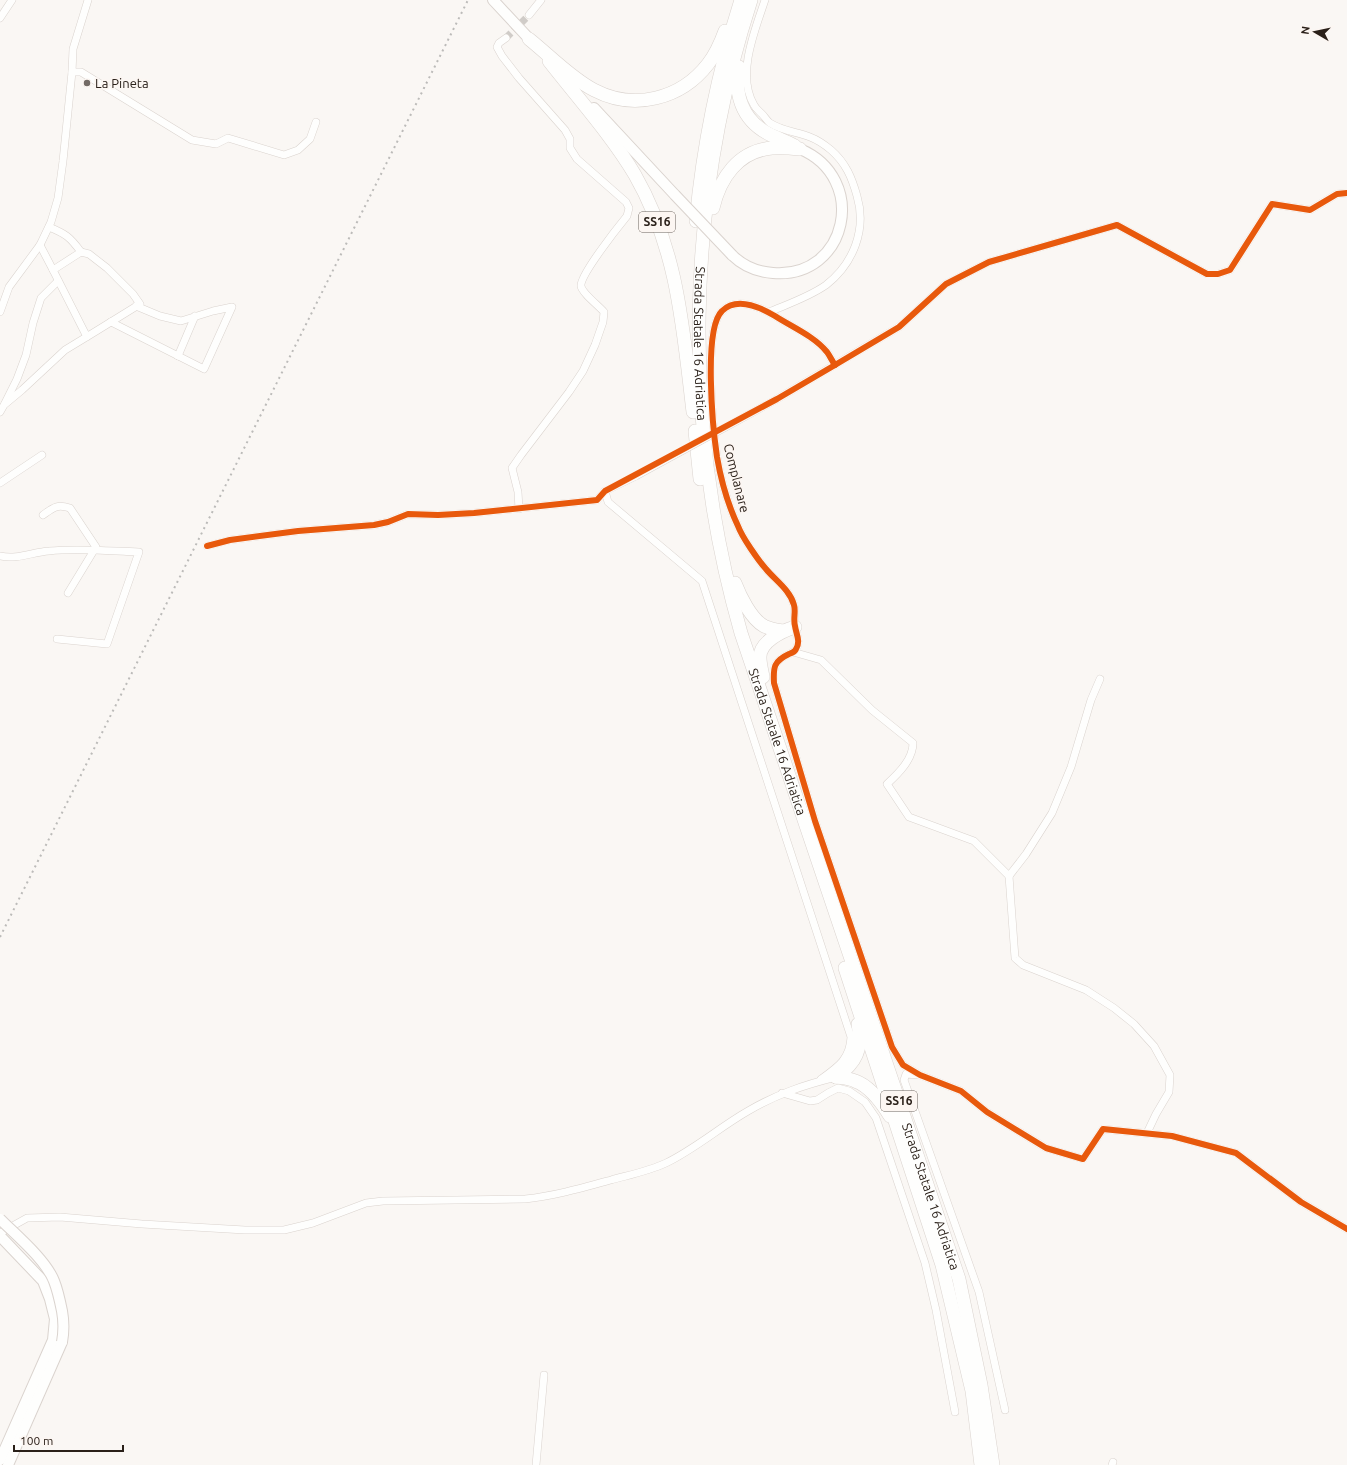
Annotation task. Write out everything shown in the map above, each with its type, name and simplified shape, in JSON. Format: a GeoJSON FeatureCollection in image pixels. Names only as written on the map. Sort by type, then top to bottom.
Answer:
{"type":"FeatureCollection","features":[{"type":"Feature","properties":{"kind":"highway"},"geometry":{"type":"LineString","coordinates":[[529,39],[594,91],[624,100],[652,99],[665,96],[680,89],[703,70],[718,48],[738,0]]}},
{"type":"Feature","properties":{"kind":"highway","name":"Strada Statale 16 Adriatica"},"geometry":{"type":"LineString","coordinates":[[742,0],[731,34],[716,93],[705,150],[693,256],[690,330],[693,412],[703,499],[714,559],[727,616],[832,927],[942,1265],[972,1391],[981,1465]]}},
{"type":"Feature","properties":{"kind":"highway","name":"Strada Statale 16 Adriatica"},"geometry":{"type":"LineString","coordinates":[[753,0],[732,65],[715,142],[706,207],[700,299],[699,356],[704,432],[710,485],[720,544],[742,633],[960,1279],[981,1384],[993,1465]]}},
{"type":"Feature","properties":{"kind":"highway","name":"SS16"},"geometry":{"type":"LineString","coordinates":[[753,0],[738,73],[737,87],[739,100],[745,113],[756,126],[800,149]]}},
{"type":"Feature","properties":{"kind":"highway","name":"SS16"},"geometry":{"type":"LineString","coordinates":[[549,61],[626,162],[644,192],[659,225],[670,259],[678,294],[693,412]]}},
{"type":"Feature","properties":{"kind":"highway","name":"SS16"},"geometry":{"type":"LineString","coordinates":[[700,299],[713,208],[717,192],[725,177],[738,162],[757,151],[776,148],[800,149]]}},
{"type":"Feature","properties":{"kind":"highway"},"geometry":{"type":"LineString","coordinates":[[720,544],[740,596],[754,618],[763,626],[770,629],[789,629]]}},
{"type":"Feature","properties":{"kind":"highway"},"geometry":{"type":"LineString","coordinates":[[778,743],[760,659],[761,651],[764,646],[789,629]]}},
{"type":"Feature","properties":{"kind":"highway","name":"SS16"},"geometry":{"type":"LineString","coordinates":[[836,1077],[848,1067],[858,1053],[860,1033],[856,1018],[856,1001]]}},
{"type":"Feature","properties":{"kind":"highway","name":"SS16"},"geometry":{"type":"LineString","coordinates":[[836,1077],[854,1080],[864,1086],[887,1111],[898,1127]]}},
{"type":"Feature","properties":{"kind":"main road"},"geometry":{"type":"LineString","coordinates":[[496,4],[732,255],[742,263],[756,270],[768,273],[785,273],[796,271],[814,263],[824,255],[831,247],[837,236],[842,218],[843,206],[840,191],[832,175],[823,164],[815,157],[800,149]]}},
{"type":"Feature","properties":{"kind":"main road"},"geometry":{"type":"LineString","coordinates":[[0,1218],[44,1264],[54,1280],[60,1298],[64,1331],[0,1460]]}},
{"type":"Feature","properties":{"kind":"main road"},"geometry":{"type":"LineString","coordinates":[[0,1235],[43,1281],[50,1299],[58,1341],[8,1465]]}},
{"type":"Feature","properties":{"kind":"street"},"geometry":{"type":"LineString","coordinates":[[0,18],[12,0]]}},
{"type":"Feature","properties":{"kind":"street"},"geometry":{"type":"LineString","coordinates":[[0,312],[9,287],[40,245],[49,227],[58,198],[72,72],[73,49],[88,0]]}},
{"type":"Feature","properties":{"kind":"street"},"geometry":{"type":"LineString","coordinates":[[528,15],[541,0]]}},
{"type":"Feature","properties":{"kind":"street"},"geometry":{"type":"LineString","coordinates":[[765,0],[747,61],[747,86],[754,106],[771,123],[790,132],[810,137],[822,143],[843,161],[852,179],[859,201],[860,219],[860,232],[857,245],[846,265],[826,285],[798,300],[769,312]]}},
{"type":"Feature","properties":{"kind":"street"},"geometry":{"type":"LineString","coordinates":[[506,38],[499,43],[497,47],[502,56],[519,78],[565,130],[570,139],[570,148],[577,159],[626,202],[629,208],[627,216],[589,267],[581,281],[583,291],[604,312],[603,322],[590,358],[569,392],[512,468],[518,492],[519,509]]}},
{"type":"Feature","properties":{"kind":"street"},"geometry":{"type":"LineString","coordinates":[[72,72],[81,72],[192,140],[216,144],[228,138],[284,155],[298,150],[310,139],[316,122]]}},
{"type":"Feature","properties":{"kind":"street"},"geometry":{"type":"LineString","coordinates":[[207,546],[230,540],[298,530],[374,525],[414,513],[438,515],[519,509],[597,500],[605,492],[777,399],[899,327],[946,284],[989,262],[1117,225],[1207,274],[1218,274],[1230,270],[1272,204],[1310,210],[1337,194],[1347,193]]}},
{"type":"Feature","properties":{"kind":"street"},"geometry":{"type":"LineString","coordinates":[[4,405],[65,350],[140,304],[122,282],[89,254],[81,252],[71,239],[62,232],[49,227]]}},
{"type":"Feature","properties":{"kind":"street"},"geometry":{"type":"LineString","coordinates":[[40,245],[88,337]]}},
{"type":"Feature","properties":{"kind":"street"},"geometry":{"type":"LineString","coordinates":[[53,270],[81,252]]}},
{"type":"Feature","properties":{"kind":"street"},"geometry":{"type":"LineString","coordinates":[[0,412],[17,379],[26,355],[33,322],[41,298],[58,281]]}},
{"type":"Feature","properties":{"kind":"street","name":"Complanare"},"geometry":{"type":"LineString","coordinates":[[789,629],[794,605],[787,592],[765,569],[738,528],[727,499],[718,457],[713,402],[710,352],[716,322],[722,311],[730,306],[742,303],[750,304],[769,312],[813,339],[827,352],[834,365]]}},
{"type":"Feature","properties":{"kind":"street"},"geometry":{"type":"LineString","coordinates":[[110,322],[204,369],[232,307],[181,321],[160,316],[136,306]]}},
{"type":"Feature","properties":{"kind":"street"},"geometry":{"type":"LineString","coordinates":[[178,356],[195,316]]}},
{"type":"Feature","properties":{"kind":"street"},"geometry":{"type":"LineString","coordinates":[[0,483],[42,455]]}},
{"type":"Feature","properties":{"kind":"street"},"geometry":{"type":"LineString","coordinates":[[605,492],[608,502],[702,581],[851,1037],[850,1050],[844,1061],[835,1070],[818,1081]]}},
{"type":"Feature","properties":{"kind":"street"},"geometry":{"type":"LineString","coordinates":[[43,515],[54,507],[62,506],[70,508],[96,547],[68,593]]}},
{"type":"Feature","properties":{"kind":"street"},"geometry":{"type":"LineString","coordinates":[[0,556],[20,557],[48,551],[75,550],[139,552],[107,644],[57,639]]}},
{"type":"Feature","properties":{"kind":"street"},"geometry":{"type":"LineString","coordinates":[[789,629],[798,635],[797,648],[777,662],[773,673],[774,683],[815,821],[892,1047],[903,1065],[920,1075],[961,1091],[987,1112],[1046,1148],[1083,1159],[1103,1129],[1172,1136],[1236,1153],[1302,1202],[1347,1229]]}},
{"type":"Feature","properties":{"kind":"street"},"geometry":{"type":"LineString","coordinates":[[793,652],[821,660],[872,710],[913,743],[913,752],[900,772],[887,784],[909,817],[974,841],[1009,876],[1015,958],[1023,965],[1086,990],[1114,1008],[1134,1024],[1154,1046],[1170,1075],[1169,1092],[1147,1133]]}},
{"type":"Feature","properties":{"kind":"street"},"geometry":{"type":"LineString","coordinates":[[1009,876],[1026,854],[1052,813],[1072,767],[1091,700],[1100,678]]}},
{"type":"Feature","properties":{"kind":"street"},"geometry":{"type":"LineString","coordinates":[[920,1075],[906,1074],[904,1080],[978,1292],[1005,1410]]}},
{"type":"Feature","properties":{"kind":"street"},"geometry":{"type":"LineString","coordinates":[[0,1235],[27,1218],[60,1216],[267,1231],[284,1230],[313,1223],[366,1203],[383,1201],[541,1198],[665,1164],[748,1111],[782,1093],[818,1081],[836,1077]]}},
{"type":"Feature","properties":{"kind":"street"},"geometry":{"type":"LineString","coordinates":[[782,1093],[810,1101],[817,1100],[838,1088],[849,1091],[865,1102],[876,1118],[925,1263],[956,1412]]}},
{"type":"Feature","properties":{"kind":"street"},"geometry":{"type":"LineString","coordinates":[[536,1465],[544,1375]]}},
{"type":"Feature","properties":{"kind":"tunnel"},"geometry":{"type":"LineString","coordinates":[[506,38],[529,15]]}},
{"type":"Feature","properties":{"kind":"railway"},"geometry":{"type":"LineString","coordinates":[[0,937],[468,0]]}},
{"type":"Feature","properties":{"kind":"cycle path"},"geometry":{"type":"LineString","coordinates":[[207,546],[230,540],[298,531],[374,525],[388,522],[408,514],[438,515],[474,513],[597,500],[605,491],[777,399],[899,327],[946,284],[989,262],[1117,225],[1207,274],[1218,274],[1230,270],[1272,204],[1310,210],[1337,194],[1347,193]]}},
{"type":"Feature","properties":{"kind":"cycle path"},"geometry":{"type":"LineString","coordinates":[[835,365],[827,352],[816,341],[762,309],[748,304],[734,304],[722,311],[716,321],[711,358],[712,404],[715,444],[725,492],[740,531],[750,548],[786,590],[794,605],[794,623],[798,640],[796,650],[777,662],[774,669],[774,683],[815,821],[892,1047],[903,1065],[920,1075],[961,1091],[987,1112],[1046,1148],[1083,1159],[1103,1129],[1172,1136],[1236,1153],[1301,1202],[1347,1229]]}},
{"type":"Feature","properties":{"kind":"place","name":"La Pineta"},"geometry":{"type":"Point","coordinates":[87,83]}}]}
